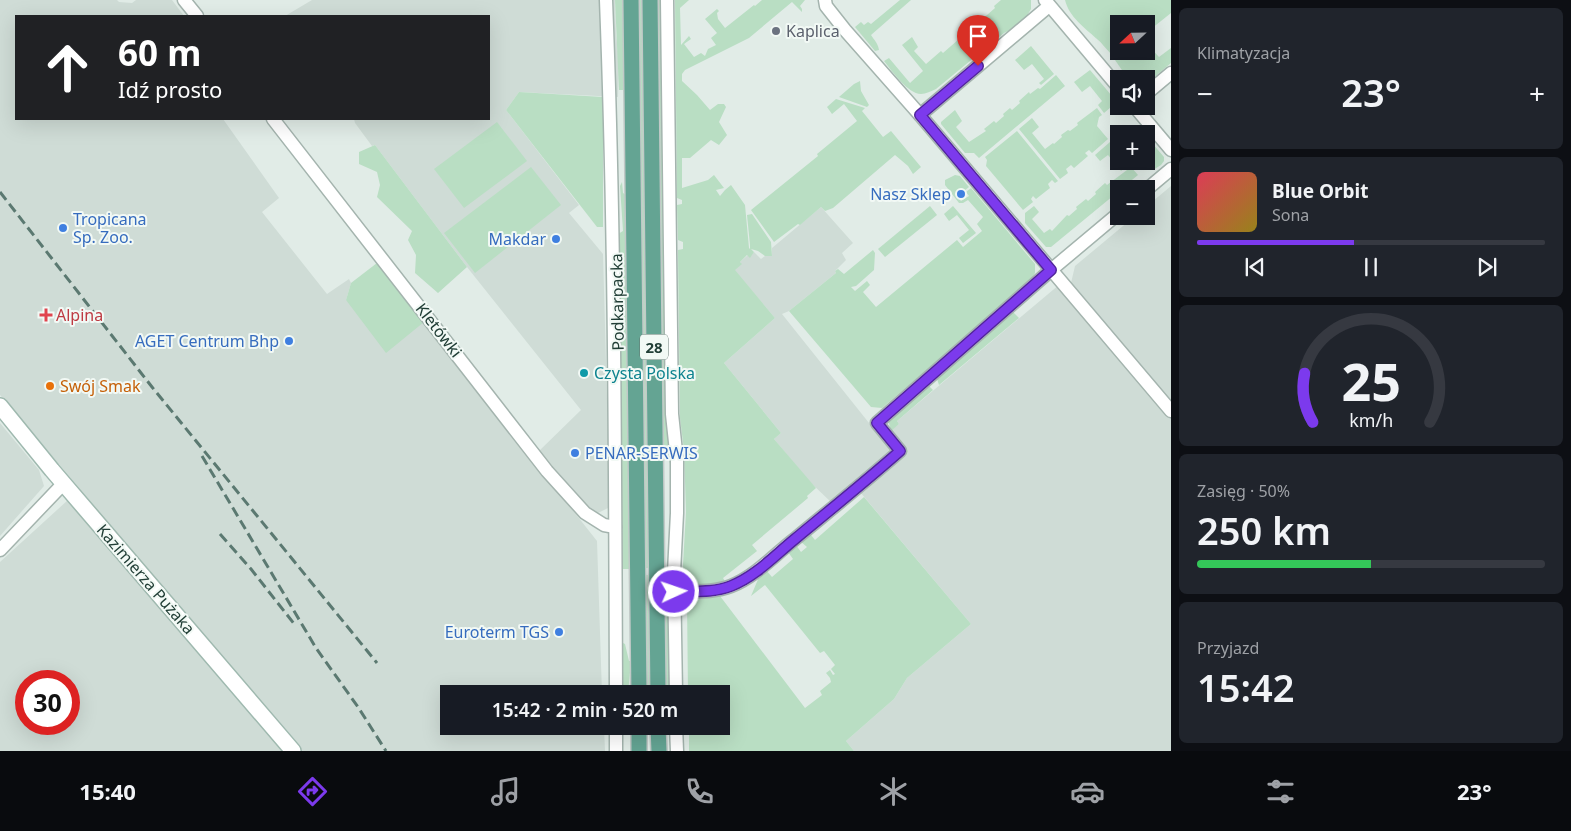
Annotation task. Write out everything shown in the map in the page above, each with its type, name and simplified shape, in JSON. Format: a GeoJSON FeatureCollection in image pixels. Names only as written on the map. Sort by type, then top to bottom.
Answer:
{"type":"FeatureCollection","features":[{"type":"Feature","properties":{"kind":"main road","name":"Podkarpacka"},"geometry":{"type":"LineString","coordinates":[[631,0],[639,685]]}},
{"type":"Feature","properties":{"kind":"main road","name":"28"},"geometry":{"type":"LineString","coordinates":[[650,0],[658,685]]}},
{"type":"Feature","properties":{"kind":"main road"},"geometry":{"type":"LineString","coordinates":[[639,735],[640,751]]}},
{"type":"Feature","properties":{"kind":"main road"},"geometry":{"type":"LineString","coordinates":[[658,735],[658,751]]}},
{"type":"Feature","properties":{"kind":"street"},"geometry":{"type":"LineString","coordinates":[[184,0],[195,15]]}},
{"type":"Feature","properties":{"kind":"street"},"geometry":{"type":"LineString","coordinates":[[606,0],[615,359],[616,685]]}},
{"type":"Feature","properties":{"kind":"street"},"geometry":{"type":"LineString","coordinates":[[667,0],[671,404],[678,480],[674,592],[676,685]]}},
{"type":"Feature","properties":{"kind":"street"},"geometry":{"type":"LineString","coordinates":[[825,0],[826,6],[845,30],[920,115],[1171,411]]}},
{"type":"Feature","properties":{"kind":"street"},"geometry":{"type":"LineString","coordinates":[[920,115],[1047,3],[1110,77]]}},
{"type":"Feature","properties":{"kind":"street"},"geometry":{"type":"LineString","coordinates":[[1155,86],[1171,73]]}},
{"type":"Feature","properties":{"kind":"street"},"geometry":{"type":"LineString","coordinates":[[1142,115],[1171,150]]}},
{"type":"Feature","properties":{"kind":"street","name":"Kletówki"},"geometry":{"type":"LineString","coordinates":[[275,120],[547,471],[585,513],[604,525],[616,527]]}},
{"type":"Feature","properties":{"kind":"street"},"geometry":{"type":"LineString","coordinates":[[1155,182],[1171,169]]}},
{"type":"Feature","properties":{"kind":"street"},"geometry":{"type":"LineString","coordinates":[[674,592],[721,589],[740,582],[763,568],[900,451],[877,423],[1110,221]]}},
{"type":"Feature","properties":{"kind":"street","name":"Kazimierza Pużaka"},"geometry":{"type":"LineString","coordinates":[[0,406],[293,751]]}},
{"type":"Feature","properties":{"kind":"street"},"geometry":{"type":"LineString","coordinates":[[0,550],[64,483]]}},
{"type":"Feature","properties":{"kind":"street"},"geometry":{"type":"LineString","coordinates":[[616,735],[616,751]]}},
{"type":"Feature","properties":{"kind":"street"},"geometry":{"type":"LineString","coordinates":[[676,735],[677,751]]}},
{"type":"Feature","properties":{"kind":"shaded area"},"geometry":{"type":"Polygon","coordinates":[[[0,0],[117,0],[119,2],[132,3],[136,0],[172,0],[183,15],[15,15],[15,120],[224,120],[279,198],[262,212],[327,294],[349,279],[351,283],[346,300],[424,322],[597,541],[602,685],[440,685],[440,735],[604,735],[605,751],[0,751],[0,562],[80,489],[0,395],[0,0]]]}},
{"type":"Feature","properties":{"kind":"shaded area"},"geometry":{"type":"Polygon","coordinates":[[[312,0],[615,0],[619,61],[618,97],[519,92],[506,110],[579,205],[569,213],[603,254],[610,507],[598,513],[590,508],[539,451],[581,410],[467,267],[375,145],[372,146],[354,120],[490,120],[490,15],[287,15],[312,0]]]}},
{"type":"Feature","properties":{"kind":"shaded area"},"geometry":{"type":"Polygon","coordinates":[[[1171,186],[1171,751],[854,751],[846,741],[894,699],[907,678],[971,624],[855,486],[833,504],[809,481],[774,439],[781,433],[724,363],[775,318],[734,270],[741,264],[740,262],[748,255],[750,257],[754,252],[761,259],[765,256],[772,256],[772,248],[821,207],[853,243],[842,253],[846,260],[835,271],[836,273],[789,311],[782,314],[881,438],[899,424],[897,421],[1066,279],[1071,283],[1075,266],[1124,225],[1155,225],[1155,199],[1171,186]]]}},
{"type":"Feature","properties":{"kind":"shaded area"},"geometry":{"type":"Polygon","coordinates":[[[0,423],[39,470],[44,486],[0,536],[0,423]]]}},
{"type":"Feature","properties":{"kind":"green space"},"geometry":{"type":"Polygon","coordinates":[[[615,0],[624,0],[625,90],[619,90],[615,0]]]}},
{"type":"Feature","properties":{"kind":"green space"},"geometry":{"type":"Polygon","coordinates":[[[638,0],[643,0],[650,568],[644,568],[638,0]]]}},
{"type":"Feature","properties":{"kind":"green space"},"geometry":{"type":"Polygon","coordinates":[[[657,0],[662,0],[672,471],[663,444],[657,0]]]}},
{"type":"Feature","properties":{"kind":"green space"},"geometry":{"type":"Polygon","coordinates":[[[675,0],[689,0],[680,8],[681,45],[689,36],[691,39],[684,44],[694,57],[701,53],[705,56],[708,49],[716,45],[711,38],[717,33],[705,19],[717,9],[719,11],[717,13],[718,19],[725,28],[762,0],[805,0],[800,6],[802,12],[792,2],[749,38],[685,70],[682,74],[682,81],[710,110],[718,104],[724,104],[726,107],[719,122],[727,135],[719,145],[711,140],[690,158],[682,158],[682,188],[708,180],[714,175],[724,188],[716,190],[720,196],[731,185],[745,205],[749,248],[747,215],[752,214],[771,242],[772,256],[765,256],[751,249],[754,252],[750,258],[747,255],[740,262],[742,264],[735,270],[775,318],[724,363],[781,433],[774,439],[816,488],[807,496],[808,498],[752,545],[757,551],[723,578],[726,583],[704,587],[688,586],[682,582],[686,512],[684,450],[680,418],[678,250],[683,249],[683,242],[678,240],[677,205],[682,204],[682,200],[677,198],[675,0]]]}},
{"type":"Feature","properties":{"kind":"green space"},"geometry":{"type":"Polygon","coordinates":[[[900,0],[911,0],[871,35],[877,43],[879,50],[875,51],[855,27],[861,22],[864,25],[868,22],[871,24],[900,0]]]}},
{"type":"Feature","properties":{"kind":"green space"},"geometry":{"type":"Polygon","coordinates":[[[1001,0],[1031,0],[1029,15],[936,89],[927,93],[916,93],[901,81],[884,61],[889,58],[910,83],[923,71],[902,45],[912,37],[918,47],[914,51],[926,64],[941,51],[943,53],[959,39],[961,41],[981,25],[979,22],[1001,0]]]}},
{"type":"Feature","properties":{"kind":"green space"},"geometry":{"type":"Polygon","coordinates":[[[1065,0],[1171,0],[1171,13],[1155,26],[1155,15],[1110,15],[1110,53],[1078,22],[1065,0]]]}},
{"type":"Feature","properties":{"kind":"green space"},"geometry":{"type":"Polygon","coordinates":[[[1031,46],[1054,74],[1041,85],[1039,83],[1044,79],[1032,64],[1024,70],[1015,60],[1031,46]]]}},
{"type":"Feature","properties":{"kind":"green space"},"geometry":{"type":"Polygon","coordinates":[[[1171,48],[1171,63],[1155,76],[1155,70],[1122,70],[1115,60],[1155,60],[1155,53],[1159,57],[1171,48]]]}},
{"type":"Feature","properties":{"kind":"green space"},"geometry":{"type":"Polygon","coordinates":[[[1090,70],[1110,94],[1110,108],[1104,113],[1098,105],[1102,101],[1090,86],[1082,92],[1074,82],[1090,70]]]}},
{"type":"Feature","properties":{"kind":"green space"},"geometry":{"type":"Polygon","coordinates":[[[1056,75],[1065,86],[979,158],[974,153],[965,153],[941,124],[955,110],[962,121],[956,127],[969,142],[986,131],[984,129],[994,121],[996,123],[1010,108],[1012,110],[1029,92],[1030,94],[1038,88],[1040,89],[1056,75]]]}},
{"type":"Feature","properties":{"kind":"green space"},"geometry":{"type":"Polygon","coordinates":[[[860,81],[861,91],[869,105],[867,107],[839,97],[860,81]]]}},
{"type":"Feature","properties":{"kind":"green space"},"geometry":{"type":"Polygon","coordinates":[[[519,92],[603,97],[603,227],[597,227],[506,110],[519,92]]]}},
{"type":"Feature","properties":{"kind":"green space"},"geometry":{"type":"Polygon","coordinates":[[[836,99],[865,108],[862,111],[883,137],[891,131],[921,167],[913,174],[908,166],[895,155],[833,208],[825,211],[821,207],[800,225],[798,224],[774,242],[751,210],[818,156],[817,154],[857,121],[844,104],[832,114],[827,107],[836,99]]]}},
{"type":"Feature","properties":{"kind":"green space"},"geometry":{"type":"Polygon","coordinates":[[[1097,108],[1102,115],[1099,117],[1097,126],[1108,139],[1092,153],[1089,150],[1085,153],[1088,156],[1074,168],[1071,165],[1066,169],[1068,173],[1060,179],[1019,129],[1032,118],[1039,127],[1032,133],[1045,149],[1054,144],[1062,137],[1061,135],[1078,125],[1077,123],[1097,108]]]}},
{"type":"Feature","properties":{"kind":"green space"},"geometry":{"type":"Polygon","coordinates":[[[497,122],[527,161],[464,208],[434,169],[497,122]]]}},
{"type":"Feature","properties":{"kind":"green space"},"geometry":{"type":"Polygon","coordinates":[[[1017,131],[1058,181],[1055,183],[1052,180],[1048,184],[1050,188],[1036,199],[1033,196],[1031,199],[1033,202],[1023,210],[986,166],[987,160],[985,157],[1017,131]]]}},
{"type":"Feature","properties":{"kind":"green space"},"geometry":{"type":"Polygon","coordinates":[[[1110,142],[1110,157],[1108,155],[1100,161],[1095,155],[1110,142]]]}},
{"type":"Feature","properties":{"kind":"green space"},"geometry":{"type":"Polygon","coordinates":[[[375,145],[467,267],[438,293],[415,273],[416,255],[408,240],[412,231],[377,197],[380,185],[377,172],[359,164],[359,152],[375,145]]]}},
{"type":"Feature","properties":{"kind":"green space"},"geometry":{"type":"Polygon","coordinates":[[[1155,146],[1164,157],[1161,165],[1155,169],[1155,146]]]}},
{"type":"Feature","properties":{"kind":"green space"},"geometry":{"type":"Polygon","coordinates":[[[531,167],[561,205],[475,273],[444,233],[531,167]]]}},
{"type":"Feature","properties":{"kind":"green space"},"geometry":{"type":"Polygon","coordinates":[[[1127,170],[1134,170],[1138,175],[1132,180],[1114,180],[1127,170]]]}},
{"type":"Feature","properties":{"kind":"green space"},"geometry":{"type":"Polygon","coordinates":[[[955,175],[960,176],[969,187],[964,191],[962,188],[955,194],[961,201],[969,196],[966,192],[971,188],[1035,264],[1035,273],[1029,283],[882,408],[871,407],[789,311],[836,273],[835,271],[838,269],[844,274],[873,250],[875,253],[874,270],[856,286],[851,287],[855,291],[867,281],[870,285],[863,292],[876,307],[957,240],[963,247],[982,231],[977,224],[983,217],[968,200],[959,203],[945,185],[945,180],[955,175]]]}},
{"type":"Feature","properties":{"kind":"green space"},"geometry":{"type":"Polygon","coordinates":[[[622,182],[623,193],[626,195],[631,569],[621,569],[618,234],[623,231],[620,186],[622,182]]]}},
{"type":"Feature","properties":{"kind":"green space"},"geometry":{"type":"Polygon","coordinates":[[[1105,183],[1107,185],[1110,183],[1110,198],[1051,247],[1046,247],[1025,223],[1025,213],[1034,206],[1039,212],[1032,219],[1044,233],[1050,229],[1052,231],[1067,215],[1069,216],[1077,209],[1076,207],[1086,199],[1088,201],[1105,183]]]}},
{"type":"Feature","properties":{"kind":"green space"},"geometry":{"type":"Polygon","coordinates":[[[930,206],[937,215],[885,257],[878,249],[930,206]]]}},
{"type":"Feature","properties":{"kind":"green space"},"geometry":{"type":"Polygon","coordinates":[[[953,206],[976,233],[963,243],[959,238],[969,230],[957,215],[949,221],[944,214],[953,206]]]}},
{"type":"Feature","properties":{"kind":"green space"},"geometry":{"type":"Polygon","coordinates":[[[377,263],[424,322],[386,353],[346,300],[351,283],[377,263]]]}},
{"type":"Feature","properties":{"kind":"green space"},"geometry":{"type":"Polygon","coordinates":[[[1013,312],[1019,318],[939,385],[936,376],[1013,312]]]}},
{"type":"Feature","properties":{"kind":"green space"},"geometry":{"type":"Polygon","coordinates":[[[925,385],[933,390],[897,421],[899,424],[891,431],[888,420],[925,385]]]}},
{"type":"Feature","properties":{"kind":"green space"},"geometry":{"type":"Polygon","coordinates":[[[864,497],[971,624],[907,678],[894,699],[846,741],[854,751],[689,751],[689,735],[730,735],[730,685],[688,685],[687,601],[720,596],[805,708],[822,695],[820,691],[831,682],[826,673],[830,670],[833,675],[835,674],[831,669],[835,665],[824,651],[820,653],[765,585],[751,596],[759,577],[766,570],[772,577],[793,559],[788,552],[796,545],[801,552],[807,547],[800,541],[807,535],[811,535],[815,540],[864,497]]]}},
{"type":"Feature","properties":{"kind":"green space"},"geometry":{"type":"Polygon","coordinates":[[[644,575],[650,575],[651,685],[646,685],[644,575]]]}},
{"type":"Feature","properties":{"kind":"green space"},"geometry":{"type":"Polygon","coordinates":[[[664,575],[669,575],[670,685],[665,685],[664,575]]]}},
{"type":"Feature","properties":{"kind":"green space"},"geometry":{"type":"Polygon","coordinates":[[[623,643],[625,644],[629,661],[631,661],[629,685],[623,685],[623,643]]]}},
{"type":"Feature","properties":{"kind":"railway"},"geometry":{"type":"LineString","coordinates":[[0,192],[152,387],[377,663]]}},
{"type":"Feature","properties":{"kind":"railway"},"geometry":{"type":"LineString","coordinates":[[202,456],[316,648],[358,707],[386,751]]}},
{"type":"Feature","properties":{"kind":"railway"},"geometry":{"type":"LineString","coordinates":[[220,534],[251,569],[295,625]]}},
{"type":"Feature","properties":{"kind":"place","name":"Kaplica"},"geometry":{"type":"Point","coordinates":[776,31]}},
{"type":"Feature","properties":{"kind":"place","name":"Nasz Sklep"},"geometry":{"type":"Point","coordinates":[961,194]}},
{"type":"Feature","properties":{"kind":"place","name":"Tropicana Sp. Zoo."},"geometry":{"type":"Point","coordinates":[63,228]}},
{"type":"Feature","properties":{"kind":"place","name":"Makdar"},"geometry":{"type":"Point","coordinates":[556,239]}},
{"type":"Feature","properties":{"kind":"place","name":"Alpina"},"geometry":{"type":"Point","coordinates":[46,315]}},
{"type":"Feature","properties":{"kind":"place","name":"AGET Centrum Bhp"},"geometry":{"type":"Point","coordinates":[289,341]}},
{"type":"Feature","properties":{"kind":"place","name":"Czysta Polska"},"geometry":{"type":"Point","coordinates":[584,373]}},
{"type":"Feature","properties":{"kind":"place","name":"Swój Smak"},"geometry":{"type":"Point","coordinates":[50,386]}},
{"type":"Feature","properties":{"kind":"place","name":"PENAR-SERWIS"},"geometry":{"type":"Point","coordinates":[575,453]}},
{"type":"Feature","properties":{"kind":"place","name":"Euroterm TGS"},"geometry":{"type":"Point","coordinates":[559,632]}},
{"type":"Feature","properties":{"kind":"route"},"geometry":{"type":"LineString","coordinates":[[674,592],[711,591],[740,582],[763,568],[857,489],[900,451],[877,423],[1051,270],[920,115],[978,66]]}}]}
